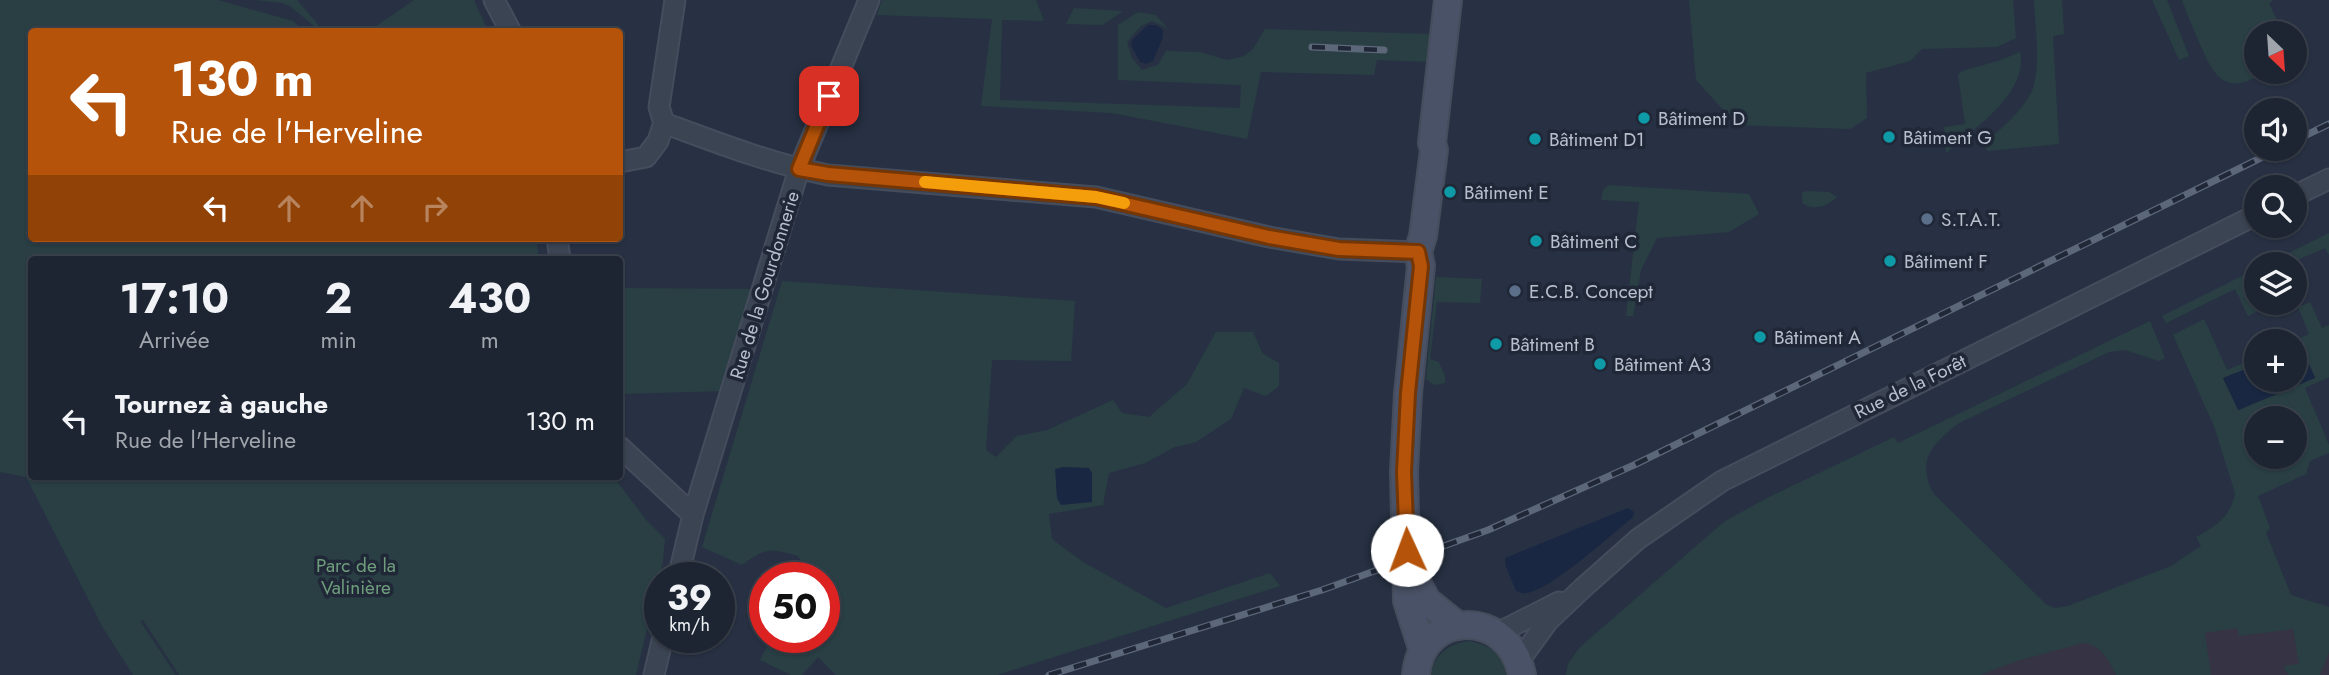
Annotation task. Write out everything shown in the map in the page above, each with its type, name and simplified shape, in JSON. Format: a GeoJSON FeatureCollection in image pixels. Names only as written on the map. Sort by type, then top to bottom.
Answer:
{"type":"FeatureCollection","features":[{"type":"Feature","properties":{"kind":"main road"},"geometry":{"type":"LineString","coordinates":[[1419,663],[1407,601],[1404,472],[1408,393],[1421,266],[1418,252],[1423,236],[1434,150],[1432,143],[1448,0]]}},
{"type":"Feature","properties":{"kind":"main road"},"geometry":{"type":"LineString","coordinates":[[1408,564],[1427,601],[1458,626]]}},
{"type":"Feature","properties":{"kind":"main road"},"geometry":{"type":"LineString","coordinates":[[1419,663],[1438,635],[1458,626],[1471,625],[1498,633]]}},
{"type":"Feature","properties":{"kind":"main road","name":"Rue de la Forêt"},"geometry":{"type":"LineString","coordinates":[[1498,633],[1511,645],[1521,668]]}},
{"type":"Feature","properties":{"kind":"street"},"geometry":{"type":"LineString","coordinates":[[494,0],[508,28]]}},
{"type":"Feature","properties":{"kind":"street"},"geometry":{"type":"LineString","coordinates":[[623,161],[646,157],[658,141],[664,123],[659,107],[675,0]]}},
{"type":"Feature","properties":{"kind":"street","name":"Rue de la Gourdonnerie"},"geometry":{"type":"LineString","coordinates":[[682,562],[693,515],[799,169],[869,0]]}},
{"type":"Feature","properties":{"kind":"street"},"geometry":{"type":"LineString","coordinates":[[664,123],[799,169],[828,174],[1096,197],[1269,237],[1339,249],[1418,252]]}},
{"type":"Feature","properties":{"kind":"street"},"geometry":{"type":"LineString","coordinates":[[2307,190],[2329,179]]}},
{"type":"Feature","properties":{"kind":"street","name":"Rue de la Forêt"},"geometry":{"type":"LineString","coordinates":[[1521,668],[1548,621],[1584,587],[1637,539],[1722,481],[2244,221]]}},
{"type":"Feature","properties":{"kind":"street"},"geometry":{"type":"LineString","coordinates":[[623,450],[693,515]]}},
{"type":"Feature","properties":{"kind":"street","name":"Rue de la Forêt"},"geometry":{"type":"LineString","coordinates":[[1498,633],[1550,608],[1584,587]]}},
{"type":"Feature","properties":{"kind":"street"},"geometry":{"type":"LineString","coordinates":[[654,675],[659,653]]}},
{"type":"Feature","properties":{"kind":"shaded area"},"geometry":{"type":"Polygon","coordinates":[[[2265,533],[2291,595],[2329,607],[2329,675],[1934,675],[2265,533]]]}},
{"type":"Feature","properties":{"kind":"green space","name":"Parc de la Valinière"},"geometry":{"type":"Polygon","coordinates":[[[0,0],[218,0],[293,21],[301,28],[28,28],[28,242],[537,242],[539,256],[28,256],[28,480],[616,480],[646,520],[665,539],[663,561],[644,562],[644,641],[636,675],[179,675],[143,620],[140,621],[176,675],[133,675],[102,626],[26,477],[0,472],[0,0]]]}},
{"type":"Feature","properties":{"kind":"green space"},"geometry":{"type":"Polygon","coordinates":[[[255,0],[297,0],[321,28],[316,28],[290,6],[255,0]]]}},
{"type":"Feature","properties":{"kind":"green space"},"geometry":{"type":"Polygon","coordinates":[[[414,0],[474,0],[487,28],[373,28],[414,0]]]}},
{"type":"Feature","properties":{"kind":"green space"},"geometry":{"type":"Polygon","coordinates":[[[882,0],[1036,0],[1044,21],[1002,20],[1000,100],[1240,108],[1241,85],[1118,80],[1118,25],[1138,12],[1156,15],[1168,29],[1152,21],[1141,26],[1127,42],[1132,58],[1142,70],[1158,65],[1166,51],[1200,52],[1227,60],[1244,56],[1253,49],[1265,29],[1433,34],[1430,62],[1377,60],[1374,75],[1261,72],[1247,139],[1112,113],[981,106],[992,19],[877,15],[882,0]]]}},
{"type":"Feature","properties":{"kind":"green space"},"geometry":{"type":"Polygon","coordinates":[[[1689,0],[2013,0],[2016,38],[1997,47],[1922,49],[1910,61],[1866,73],[1867,118],[1850,129],[1737,125],[1696,80],[1689,0]]]}},
{"type":"Feature","properties":{"kind":"green space"},"geometry":{"type":"Polygon","coordinates":[[[2034,0],[2062,0],[2064,34],[2053,36],[2059,144],[1988,151],[1983,145],[2022,107],[2031,93],[2036,72],[2037,48],[2034,0]]]}},
{"type":"Feature","properties":{"kind":"green space"},"geometry":{"type":"Polygon","coordinates":[[[2152,0],[2167,0],[2189,56],[2179,60],[2152,0]]]}},
{"type":"Feature","properties":{"kind":"green space"},"geometry":{"type":"Polygon","coordinates":[[[2182,0],[2274,0],[2269,3],[2277,21],[2244,21],[2244,82],[2230,83],[2216,73],[2182,0]]]}},
{"type":"Feature","properties":{"kind":"green space"},"geometry":{"type":"Polygon","coordinates":[[[1074,8],[1123,11],[1102,25],[1066,24],[1074,8]]]}},
{"type":"Feature","properties":{"kind":"green space"},"geometry":{"type":"Polygon","coordinates":[[[2020,52],[2021,67],[2008,96],[1984,121],[1946,153],[1944,127],[1965,124],[1958,75],[1962,71],[2020,52]]]}},
{"type":"Feature","properties":{"kind":"green space"},"geometry":{"type":"Polygon","coordinates":[[[1608,185],[1749,194],[1759,214],[1729,232],[1657,238],[1641,270],[1633,316],[1626,316],[1639,202],[1601,200],[1603,190],[1608,185]]]}},
{"type":"Feature","properties":{"kind":"green space"},"geometry":{"type":"Polygon","coordinates":[[[1829,192],[1837,197],[1824,205],[1811,207],[1802,203],[1802,193],[1829,192]]]}},
{"type":"Feature","properties":{"kind":"green space"},"geometry":{"type":"Polygon","coordinates":[[[2329,233],[2329,255],[2325,248],[2307,256],[2307,252],[2290,252],[2329,233]]]}},
{"type":"Feature","properties":{"kind":"green space"},"geometry":{"type":"Polygon","coordinates":[[[2244,275],[2244,308],[2235,289],[2166,323],[2162,316],[2244,275]]]}},
{"type":"Feature","properties":{"kind":"green space"},"geometry":{"type":"Polygon","coordinates":[[[1436,277],[1482,279],[1480,303],[1437,302],[1430,359],[1439,362],[1445,383],[1434,385],[1426,379],[1436,277]]]}},
{"type":"Feature","properties":{"kind":"green space"},"geometry":{"type":"Polygon","coordinates":[[[782,281],[1075,301],[1071,361],[992,360],[986,450],[996,457],[1017,436],[1047,430],[1113,400],[1122,413],[1149,417],[1187,384],[1216,332],[1253,332],[1263,354],[1279,363],[1279,386],[1266,396],[1244,388],[1231,419],[1196,442],[1175,447],[1145,463],[1109,473],[1103,505],[1049,514],[1052,539],[1083,562],[1166,608],[1270,573],[1280,586],[997,675],[836,675],[818,657],[802,675],[791,675],[760,660],[764,653],[840,653],[840,562],[802,562],[798,556],[768,551],[742,565],[702,547],[782,281]]]}},
{"type":"Feature","properties":{"kind":"green space"},"geometry":{"type":"Polygon","coordinates":[[[623,288],[751,289],[724,391],[623,394],[623,288]]]}},
{"type":"Feature","properties":{"kind":"green space"},"geometry":{"type":"Polygon","coordinates":[[[2310,302],[2322,328],[2329,325],[2329,377],[2307,387],[2307,381],[2315,378],[2307,360],[2307,329],[2301,315],[2307,315],[2307,303],[2310,302]]]}},
{"type":"Feature","properties":{"kind":"green space"},"geometry":{"type":"Polygon","coordinates":[[[2204,319],[2227,370],[2244,363],[2244,370],[2223,378],[2239,410],[2244,408],[2244,469],[2307,469],[2307,406],[2248,406],[2282,392],[2307,392],[2329,445],[2329,453],[2310,461],[2306,474],[2258,496],[2270,528],[2266,533],[2291,595],[2329,607],[2329,652],[2320,675],[2288,675],[2283,666],[2299,664],[2293,629],[2239,636],[2237,628],[2205,633],[2211,675],[2116,675],[2100,650],[2083,643],[2017,661],[1980,675],[1566,675],[1568,664],[1580,647],[1725,521],[1894,437],[1898,443],[2150,321],[2165,358],[2159,361],[2125,350],[2109,352],[1959,423],[1935,445],[1930,453],[1926,471],[1933,493],[2047,605],[2055,608],[2068,606],[2171,566],[2201,546],[2196,537],[2222,520],[2235,493],[2214,426],[2173,335],[2204,319]]]}},
{"type":"Feature","properties":{"kind":"green space"},"geometry":{"type":"Polygon","coordinates":[[[1468,641],[1494,651],[1502,661],[1506,675],[1431,675],[1435,661],[1444,651],[1468,641]]]}},
{"type":"Feature","properties":{"kind":"water"},"geometry":{"type":"Polygon","coordinates":[[[1148,25],[1156,25],[1163,30],[1163,37],[1153,61],[1146,64],[1140,62],[1131,45],[1132,40],[1148,25]]]}},
{"type":"Feature","properties":{"kind":"water"},"geometry":{"type":"Polygon","coordinates":[[[2307,360],[2315,378],[2307,381],[2307,360]]]}},
{"type":"Feature","properties":{"kind":"water"},"geometry":{"type":"Polygon","coordinates":[[[2244,370],[2244,392],[2281,392],[2238,410],[2223,378],[2244,370]]]}},
{"type":"Feature","properties":{"kind":"water"},"geometry":{"type":"Polygon","coordinates":[[[1089,468],[1092,473],[1092,502],[1061,505],[1057,498],[1055,469],[1089,468]]]}},
{"type":"Feature","properties":{"kind":"water"},"geometry":{"type":"Polygon","coordinates":[[[1628,508],[1634,512],[1633,517],[1565,573],[1537,590],[1525,593],[1516,591],[1505,558],[1628,508]]]}},
{"type":"Feature","properties":{"kind":"railway"},"geometry":{"type":"LineString","coordinates":[[1312,47],[1384,50]]}},
{"type":"Feature","properties":{"kind":"railway"},"geometry":{"type":"LineString","coordinates":[[2307,135],[2329,124]]}},
{"type":"Feature","properties":{"kind":"railway"},"geometry":{"type":"LineString","coordinates":[[1049,675],[1322,590],[1488,530],[1634,465],[2255,161]]}},
{"type":"Feature","properties":{"kind":"slow traffic"},"geometry":{"type":"LineString","coordinates":[[925,182],[1096,197],[1124,203]]}},
{"type":"Feature","properties":{"kind":"place","name":"Bâtiment D"},"geometry":{"type":"Point","coordinates":[1644,118]}},
{"type":"Feature","properties":{"kind":"place","name":"Bâtiment G"},"geometry":{"type":"Point","coordinates":[1889,137]}},
{"type":"Feature","properties":{"kind":"place","name":"Bâtiment D1"},"geometry":{"type":"Point","coordinates":[1535,139]}},
{"type":"Feature","properties":{"kind":"place","name":"Bâtiment E"},"geometry":{"type":"Point","coordinates":[1450,192]}},
{"type":"Feature","properties":{"kind":"place","name":"S.T.A.T."},"geometry":{"type":"Point","coordinates":[1927,219]}},
{"type":"Feature","properties":{"kind":"place","name":"Bâtiment C"},"geometry":{"type":"Point","coordinates":[1536,241]}},
{"type":"Feature","properties":{"kind":"place","name":"Bâtiment F"},"geometry":{"type":"Point","coordinates":[1890,261]}},
{"type":"Feature","properties":{"kind":"place","name":"E.C.B. Concept"},"geometry":{"type":"Point","coordinates":[1515,291]}},
{"type":"Feature","properties":{"kind":"place","name":"Bâtiment A"},"geometry":{"type":"Point","coordinates":[1760,337]}},
{"type":"Feature","properties":{"kind":"place","name":"Bâtiment B"},"geometry":{"type":"Point","coordinates":[1496,344]}},
{"type":"Feature","properties":{"kind":"place","name":"Bâtiment A3"},"geometry":{"type":"Point","coordinates":[1600,364]}},
{"type":"Feature","properties":{"kind":"route"},"geometry":{"type":"LineString","coordinates":[[829,96],[799,169],[828,174],[1096,197],[1269,237],[1339,249],[1418,252],[1421,266],[1408,393],[1404,472],[1407,550]]}}]}
